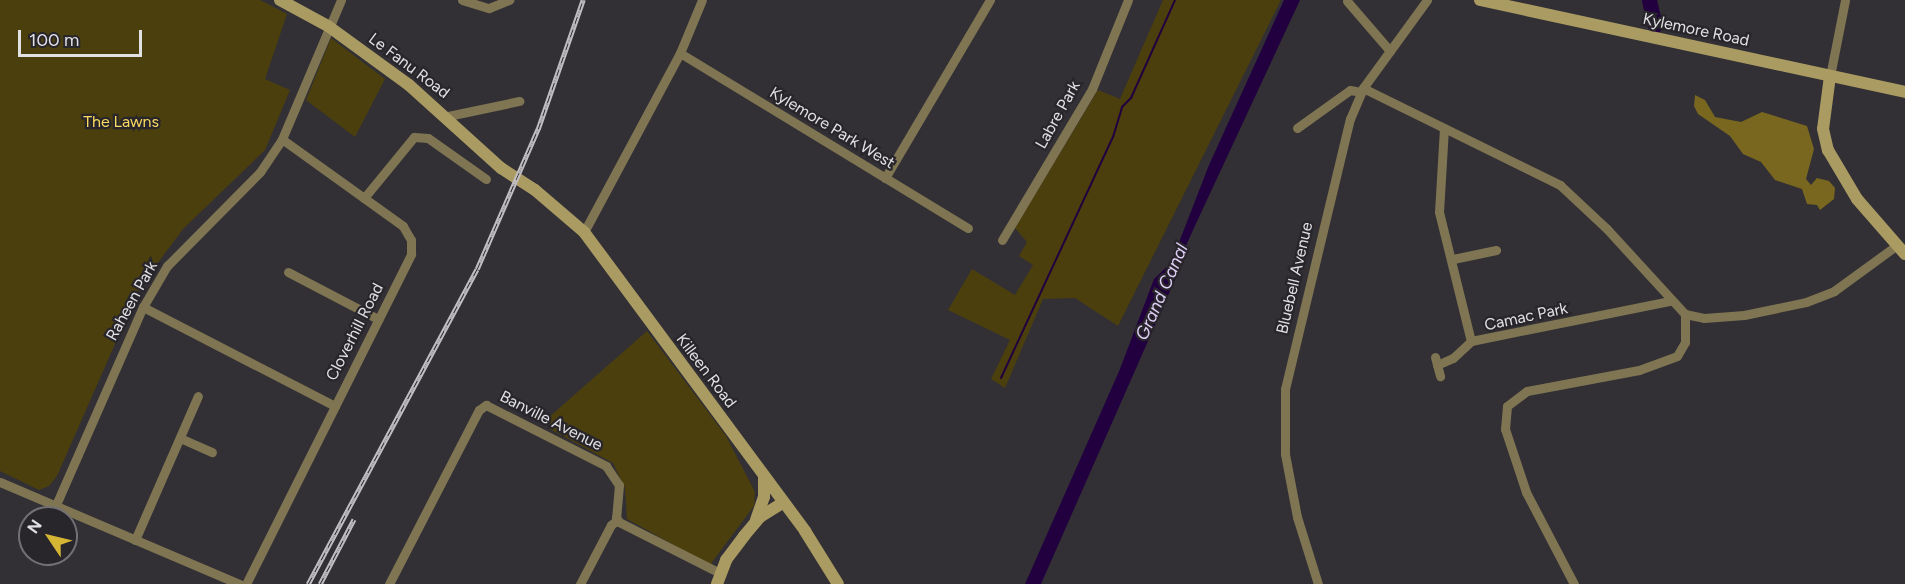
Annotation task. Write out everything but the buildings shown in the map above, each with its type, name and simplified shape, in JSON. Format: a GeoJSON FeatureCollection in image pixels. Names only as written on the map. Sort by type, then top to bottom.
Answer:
{"type":"FeatureCollection","features":[{"type":"Feature","properties":{"kind":"street","name":"Le Fanu Road"},"geometry":{"type":"LineString","coordinates":[[280,0],[328,26],[448,116],[506,173],[535,190]]}},
{"type":"Feature","properties":{"kind":"street","name":"Raheen Park"},"geometry":{"type":"LineString","coordinates":[[55,506],[142,307],[167,266],[260,172],[282,139],[328,26],[341,0]]}},
{"type":"Feature","properties":{"kind":"street"},"geometry":{"type":"LineString","coordinates":[[462,0],[489,8],[509,0]]}},
{"type":"Feature","properties":{"kind":"street"},"geometry":{"type":"LineString","coordinates":[[584,232],[680,53],[702,0]]}},
{"type":"Feature","properties":{"kind":"street"},"geometry":{"type":"LineString","coordinates":[[885,178],[990,0]]}},
{"type":"Feature","properties":{"kind":"street","name":"Labre Park"},"geometry":{"type":"LineString","coordinates":[[1002,240],[1092,89],[1093,77],[1128,0]]}},
{"type":"Feature","properties":{"kind":"street","name":"Bluebell Avenue"},"geometry":{"type":"LineString","coordinates":[[1318,584],[1297,517],[1285,454],[1285,389],[1339,151],[1362,90],[1427,0]]}},
{"type":"Feature","properties":{"kind":"street","name":"Kylemore Road"},"geometry":{"type":"LineString","coordinates":[[1480,0],[1494,1],[1905,92]]}},
{"type":"Feature","properties":{"kind":"street"},"geometry":{"type":"LineString","coordinates":[[1297,128],[1350,90],[1362,90],[1560,185],[1607,229],[1669,301],[1685,314],[1704,318],[1790,308],[1834,291],[1901,249],[1857,199],[1828,150],[1822,129],[1845,0]]}},
{"type":"Feature","properties":{"kind":"street"},"geometry":{"type":"LineString","coordinates":[[1347,1],[1390,51]]}},
{"type":"Feature","properties":{"kind":"street","name":"Kylemore Park West"},"geometry":{"type":"LineString","coordinates":[[680,53],[969,228]]}},
{"type":"Feature","properties":{"kind":"street"},"geometry":{"type":"LineString","coordinates":[[448,116],[519,101]]}},
{"type":"Feature","properties":{"kind":"street","name":"Camac Park"},"geometry":{"type":"LineString","coordinates":[[1444,128],[1438,203],[1471,341],[1669,301]]}},
{"type":"Feature","properties":{"kind":"street"},"geometry":{"type":"LineString","coordinates":[[364,198],[414,136],[428,138],[486,179]]}},
{"type":"Feature","properties":{"kind":"street","name":"Cloverhill Road"},"geometry":{"type":"LineString","coordinates":[[246,584],[411,254],[411,240],[403,226],[282,139]]}},
{"type":"Feature","properties":{"kind":"street","name":"Killeen Road"},"geometry":{"type":"LineString","coordinates":[[535,190],[584,232],[764,477],[838,584]]}},
{"type":"Feature","properties":{"kind":"street"},"geometry":{"type":"LineString","coordinates":[[1453,259],[1496,250]]}},
{"type":"Feature","properties":{"kind":"street"},"geometry":{"type":"LineString","coordinates":[[288,272],[378,319]]}},
{"type":"Feature","properties":{"kind":"street"},"geometry":{"type":"LineString","coordinates":[[142,307],[335,406]]}},
{"type":"Feature","properties":{"kind":"street"},"geometry":{"type":"LineString","coordinates":[[1574,584],[1526,492],[1505,429],[1507,406],[1527,391],[1639,370],[1677,356],[1685,342],[1685,314]]}},
{"type":"Feature","properties":{"kind":"street"},"geometry":{"type":"LineString","coordinates":[[1440,375],[1436,361],[1453,358],[1471,341]]}},
{"type":"Feature","properties":{"kind":"street"},"geometry":{"type":"LineString","coordinates":[[135,540],[198,396]]}},
{"type":"Feature","properties":{"kind":"street","name":"Banville Avenue"},"geometry":{"type":"LineString","coordinates":[[389,584],[479,410],[486,405],[606,465],[620,490],[617,520]]}},
{"type":"Feature","properties":{"kind":"street"},"geometry":{"type":"LineString","coordinates":[[180,438],[212,452]]}},
{"type":"Feature","properties":{"kind":"street"},"geometry":{"type":"LineString","coordinates":[[580,584],[610,525],[617,520],[719,579],[756,521],[764,497],[764,477]]}},
{"type":"Feature","properties":{"kind":"street"},"geometry":{"type":"LineString","coordinates":[[0,482],[52,506]]}},
{"type":"Feature","properties":{"kind":"street"},"geometry":{"type":"LineString","coordinates":[[756,521],[782,503]]}},
{"type":"Feature","properties":{"kind":"street"},"geometry":{"type":"LineString","coordinates":[[78,516],[239,584]]}},
{"type":"Feature","properties":{"kind":"green space","name":"The Lawns"},"geometry":{"type":"Polygon","coordinates":[[[0,0],[260,0],[287,14],[265,79],[290,90],[265,150],[183,229],[140,287],[57,476],[49,486],[39,490],[0,471],[0,0]]]}},
{"type":"Feature","properties":{"kind":"green space"},"geometry":{"type":"Polygon","coordinates":[[[1163,0],[1281,0],[1118,326],[1075,298],[1043,299],[1005,388],[991,379],[1010,340],[948,310],[972,269],[1015,295],[1033,265],[1019,256],[1027,242],[1015,228],[1098,90],[1120,99],[1163,0]]]}},
{"type":"Feature","properties":{"kind":"green space"},"geometry":{"type":"Polygon","coordinates":[[[331,38],[385,79],[355,137],[306,100],[331,38]]]}},
{"type":"Feature","properties":{"kind":"green space"},"geometry":{"type":"Polygon","coordinates":[[[647,331],[726,436],[755,492],[754,506],[710,565],[627,519],[625,488],[613,463],[550,429],[548,418],[647,331]]]}},
{"type":"Feature","properties":{"kind":"shaded area"},"geometry":{"type":"Polygon","coordinates":[[[1695,95],[1705,100],[1715,117],[1741,122],[1762,112],[1807,126],[1814,149],[1806,179],[1811,185],[1817,178],[1829,181],[1835,188],[1834,199],[1820,210],[1817,205],[1807,204],[1802,189],[1775,180],[1761,162],[1743,154],[1730,136],[1698,114],[1694,106],[1695,95]]]}},
{"type":"Feature","properties":{"kind":"water","name":"Grand Canal"},"geometry":{"type":"Polygon","coordinates":[[[1284,0],[1300,0],[1177,266],[1178,273],[1041,584],[1025,584],[1120,369],[1154,279],[1171,263],[1209,165],[1284,0]]]}},
{"type":"Feature","properties":{"kind":"waterway"},"geometry":{"type":"LineString","coordinates":[[1001,378],[1113,137],[1122,107],[1131,98],[1175,0]]}},
{"type":"Feature","properties":{"kind":"waterway"},"geometry":{"type":"LineString","coordinates":[[1649,0],[1655,25]]}},
{"type":"Feature","properties":{"kind":"railway"},"geometry":{"type":"LineString","coordinates":[[308,584],[477,269],[538,129],[583,0]]}},
{"type":"Feature","properties":{"kind":"railway"},"geometry":{"type":"LineString","coordinates":[[320,584],[354,519]]}}]}
